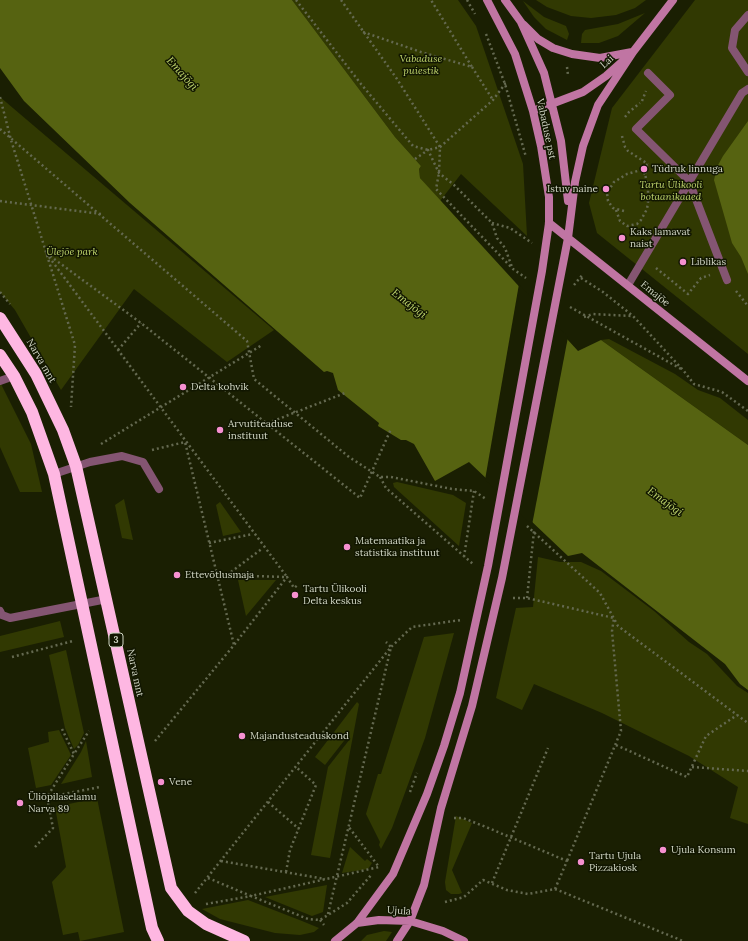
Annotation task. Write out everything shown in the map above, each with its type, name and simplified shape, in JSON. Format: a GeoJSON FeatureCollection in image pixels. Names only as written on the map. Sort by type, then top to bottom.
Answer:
{"type":"FeatureCollection","features":[{"type":"Feature","properties":{"kind":"highway","name":"Narva mnt"},"geometry":{"type":"LineString","coordinates":[[0,318],[36,374],[63,430],[76,466],[171,888],[188,911],[206,924],[244,941]]}},
{"type":"Feature","properties":{"kind":"highway"},"geometry":{"type":"LineString","coordinates":[[0,355],[14,376],[32,412],[54,474],[152,928],[158,941]]}},
{"type":"Feature","properties":{"kind":"main road","name":"Vabaduse pst"},"geometry":{"type":"LineString","coordinates":[[357,923],[393,874],[427,794],[444,746],[460,693],[488,566],[542,271],[549,223],[548,190],[533,111],[515,54],[487,0]]}},
{"type":"Feature","properties":{"kind":"main road","name":"Vabaduse pst"},"geometry":{"type":"LineString","coordinates":[[505,0],[521,22],[544,73],[553,104],[562,141],[569,195],[568,238]]}},
{"type":"Feature","properties":{"kind":"main road","name":"Lai"},"geometry":{"type":"LineString","coordinates":[[533,111],[583,92],[606,76],[633,52],[673,0]]}},
{"type":"Feature","properties":{"kind":"main road"},"geometry":{"type":"LineString","coordinates":[[521,22],[538,39],[548,45],[572,54],[600,58],[633,52]]}},
{"type":"Feature","properties":{"kind":"main road"},"geometry":{"type":"LineString","coordinates":[[397,941],[410,921],[424,885],[441,808],[472,706],[502,578],[568,238],[575,182],[588,128],[598,105],[633,52]]}},
{"type":"Feature","properties":{"kind":"main road","name":"Emajõe"},"geometry":{"type":"LineString","coordinates":[[549,223],[748,381]]}},
{"type":"Feature","properties":{"kind":"main road","name":"Ujula"},"geometry":{"type":"LineString","coordinates":[[357,923],[379,920],[410,921],[443,931],[464,941]]}},
{"type":"Feature","properties":{"kind":"main road"},"geometry":{"type":"LineString","coordinates":[[335,941],[357,923]]}},
{"type":"Feature","properties":{"kind":"lane"},"geometry":{"type":"LineString","coordinates":[[748,15],[736,30],[732,48],[748,72]]}},
{"type":"Feature","properties":{"kind":"lane"},"geometry":{"type":"LineString","coordinates":[[648,74],[670,95],[636,129],[689,182],[727,280]]}},
{"type":"Feature","properties":{"kind":"lane"},"geometry":{"type":"LineString","coordinates":[[628,285],[742,93],[748,89]]}},
{"type":"Feature","properties":{"kind":"lane"},"geometry":{"type":"LineString","coordinates":[[0,381],[14,376]]}},
{"type":"Feature","properties":{"kind":"lane"},"geometry":{"type":"LineString","coordinates":[[54,474],[90,462],[122,456],[143,462],[159,489]]}},
{"type":"Feature","properties":{"kind":"lane"},"geometry":{"type":"LineString","coordinates":[[0,611],[2,615],[10,618],[106,599]]}},
{"type":"Feature","properties":{"kind":"path"},"geometry":{"type":"LineString","coordinates":[[296,0],[361,84],[413,146],[428,150],[439,173],[454,185],[492,223],[497,238],[504,248],[513,269]]}},
{"type":"Feature","properties":{"kind":"path"},"geometry":{"type":"LineString","coordinates":[[341,0],[397,79],[440,147],[439,173]]}},
{"type":"Feature","properties":{"kind":"path"},"geometry":{"type":"LineString","coordinates":[[431,0],[493,100]]}},
{"type":"Feature","properties":{"kind":"path"},"geometry":{"type":"LineString","coordinates":[[467,0],[479,19]]}},
{"type":"Feature","properties":{"kind":"path"},"geometry":{"type":"LineString","coordinates":[[363,31],[421,52],[472,67]]}},
{"type":"Feature","properties":{"kind":"path"},"geometry":{"type":"LineString","coordinates":[[486,33],[506,83],[528,162]]}},
{"type":"Feature","properties":{"kind":"path"},"geometry":{"type":"LineString","coordinates":[[567,67],[568,75]]}},
{"type":"Feature","properties":{"kind":"path"},"geometry":{"type":"LineString","coordinates":[[415,159],[428,150],[440,147],[493,100],[506,83]]}},
{"type":"Feature","properties":{"kind":"path"},"geometry":{"type":"LineString","coordinates":[[0,98],[11,140],[75,346],[70,413]]}},
{"type":"Feature","properties":{"kind":"path"},"geometry":{"type":"LineString","coordinates":[[0,129],[11,140],[101,214],[247,341],[254,379],[349,457],[380,477],[386,488],[464,557],[474,564],[472,571]]}},
{"type":"Feature","properties":{"kind":"path"},"geometry":{"type":"LineString","coordinates":[[648,164],[645,174],[648,187],[647,209],[637,224],[627,226],[620,222],[616,210],[608,201],[607,193],[618,179],[631,172],[641,170],[648,164]]}},
{"type":"Feature","properties":{"kind":"path"},"geometry":{"type":"LineString","coordinates":[[641,170],[645,174]]}},
{"type":"Feature","properties":{"kind":"path"},"geometry":{"type":"LineString","coordinates":[[0,202],[101,214]]}},
{"type":"Feature","properties":{"kind":"path"},"geometry":{"type":"LineString","coordinates":[[616,210],[624,211]]}},
{"type":"Feature","properties":{"kind":"path"},"geometry":{"type":"LineString","coordinates":[[492,223],[510,228],[534,245],[534,238]]}},
{"type":"Feature","properties":{"kind":"path"},"geometry":{"type":"LineString","coordinates":[[46,254],[141,323],[360,498],[391,429]]}},
{"type":"Feature","properties":{"kind":"path"},"geometry":{"type":"LineString","coordinates":[[46,254],[263,548],[287,577],[294,588],[299,584]]}},
{"type":"Feature","properties":{"kind":"path"},"geometry":{"type":"LineString","coordinates":[[659,262],[655,269],[688,294],[701,278],[723,270]]}},
{"type":"Feature","properties":{"kind":"path"},"geometry":{"type":"LineString","coordinates":[[573,286],[583,274]]}},
{"type":"Feature","properties":{"kind":"path"},"geometry":{"type":"LineString","coordinates":[[581,278],[603,292],[633,316],[694,384],[722,392],[748,411]]}},
{"type":"Feature","properties":{"kind":"path"},"geometry":{"type":"LineString","coordinates":[[727,280],[748,306]]}},
{"type":"Feature","properties":{"kind":"path"},"geometry":{"type":"LineString","coordinates":[[584,316],[594,314],[633,316]]}},
{"type":"Feature","properties":{"kind":"path"},"geometry":{"type":"LineString","coordinates":[[118,350],[141,323]]}},
{"type":"Feature","properties":{"kind":"path"},"geometry":{"type":"LineString","coordinates":[[90,462],[87,452],[262,345]]}},
{"type":"Feature","properties":{"kind":"path"},"geometry":{"type":"LineString","coordinates":[[268,423],[345,393]]}},
{"type":"Feature","properties":{"kind":"path"},"geometry":{"type":"LineString","coordinates":[[185,442],[234,645]]}},
{"type":"Feature","properties":{"kind":"path"},"geometry":{"type":"LineString","coordinates":[[380,477],[452,489],[474,491],[487,500]]}},
{"type":"Feature","properties":{"kind":"path"},"geometry":{"type":"LineString","coordinates":[[464,557],[474,491]]}},
{"type":"Feature","properties":{"kind":"path"},"geometry":{"type":"LineString","coordinates":[[520,522],[534,531],[600,593],[618,626],[748,723]]}},
{"type":"Feature","properties":{"kind":"path"},"geometry":{"type":"LineString","coordinates":[[526,598],[534,531]]}},
{"type":"Feature","properties":{"kind":"path"},"geometry":{"type":"LineString","coordinates":[[210,543],[253,534]]}},
{"type":"Feature","properties":{"kind":"path"},"geometry":{"type":"LineString","coordinates":[[226,576],[263,548]]}},
{"type":"Feature","properties":{"kind":"path"},"geometry":{"type":"LineString","coordinates":[[217,576],[287,577]]}},
{"type":"Feature","properties":{"kind":"path"},"geometry":{"type":"LineString","coordinates":[[150,737],[152,744],[234,645],[287,577]]}},
{"type":"Feature","properties":{"kind":"path"},"geometry":{"type":"LineString","coordinates":[[513,598],[526,598],[614,618]]}},
{"type":"Feature","properties":{"kind":"path"},"geometry":{"type":"LineString","coordinates":[[460,627],[463,612]]}},
{"type":"Feature","properties":{"kind":"path"},"geometry":{"type":"LineString","coordinates":[[555,889],[621,731],[612,631],[614,618]]}},
{"type":"Feature","properties":{"kind":"path"},"geometry":{"type":"LineString","coordinates":[[195,894],[391,647],[412,627],[462,619]]}},
{"type":"Feature","properties":{"kind":"path"},"geometry":{"type":"LineString","coordinates":[[12,657],[89,637]]}},
{"type":"Feature","properties":{"kind":"path"},"geometry":{"type":"LineString","coordinates":[[386,642],[391,647]]}},
{"type":"Feature","properties":{"kind":"path"},"geometry":{"type":"LineString","coordinates":[[328,915],[391,647]]}},
{"type":"Feature","properties":{"kind":"path"},"geometry":{"type":"LineString","coordinates":[[616,745],[686,777],[706,736],[737,715]]}},
{"type":"Feature","properties":{"kind":"path"},"geometry":{"type":"LineString","coordinates":[[62,729],[74,754]]}},
{"type":"Feature","properties":{"kind":"path"},"geometry":{"type":"LineString","coordinates":[[35,847],[53,828],[47,797],[89,731]]}},
{"type":"Feature","properties":{"kind":"path"},"geometry":{"type":"LineString","coordinates":[[492,883],[548,748]]}},
{"type":"Feature","properties":{"kind":"path"},"geometry":{"type":"LineString","coordinates":[[286,872],[290,850],[316,784],[296,767]]}},
{"type":"Feature","properties":{"kind":"path"},"geometry":{"type":"LineString","coordinates":[[692,767],[748,771]]}},
{"type":"Feature","properties":{"kind":"path"},"geometry":{"type":"LineString","coordinates":[[407,799],[418,769]]}},
{"type":"Feature","properties":{"kind":"path"},"geometry":{"type":"LineString","coordinates":[[38,798],[100,787]]}},
{"type":"Feature","properties":{"kind":"path"},"geometry":{"type":"LineString","coordinates":[[268,802],[299,828]]}},
{"type":"Feature","properties":{"kind":"path"},"geometry":{"type":"LineString","coordinates":[[455,817],[486,827],[567,861]]}},
{"type":"Feature","properties":{"kind":"path"},"geometry":{"type":"LineString","coordinates":[[348,826],[379,867]]}},
{"type":"Feature","properties":{"kind":"path"},"geometry":{"type":"LineString","coordinates":[[221,861],[327,879]]}},
{"type":"Feature","properties":{"kind":"path"},"geometry":{"type":"LineString","coordinates":[[208,878],[308,919],[320,920],[347,903],[379,867],[382,861]]}},
{"type":"Feature","properties":{"kind":"path"},"geometry":{"type":"LineString","coordinates":[[201,899],[206,904],[251,896],[379,867]]}},
{"type":"Feature","properties":{"kind":"path"},"geometry":{"type":"LineString","coordinates":[[445,902],[464,897],[483,880],[508,890],[528,894],[555,889],[683,941]]}},
{"type":"Feature","properties":{"kind":"path"},"geometry":{"type":"LineString","coordinates":[[192,890],[198,896]]}},
{"type":"Feature","properties":{"kind":"path"},"geometry":{"type":"LineString","coordinates":[[320,920],[324,925]]}},
{"type":"Feature","properties":{"kind":"green space","name":"Vabaduse puiestik"},"geometry":{"type":"Polygon","coordinates":[[[292,0],[458,0],[476,26],[523,164],[527,236],[461,174],[440,201],[420,178],[419,169],[421,166],[395,137],[292,0]]]}},
{"type":"Feature","properties":{"kind":"green space"},"geometry":{"type":"Polygon","coordinates":[[[536,0],[646,0],[635,8],[616,15],[591,18],[571,16],[547,7],[536,0]]]}},
{"type":"Feature","properties":{"kind":"green space","name":"Tartu Ülikooli botaanikaaed"},"geometry":{"type":"Polygon","coordinates":[[[695,0],[748,0],[748,354],[597,233],[589,203],[612,108],[695,0]]]}},
{"type":"Feature","properties":{"kind":"green space"},"geometry":{"type":"Polygon","coordinates":[[[523,1],[544,17],[566,26],[569,34],[567,40],[546,29],[534,17],[523,1]]]}},
{"type":"Feature","properties":{"kind":"green space"},"geometry":{"type":"Polygon","coordinates":[[[645,13],[618,36],[599,43],[581,43],[582,34],[585,30],[618,24],[645,13]]]}},
{"type":"Feature","properties":{"kind":"green space","name":"Ülejõe park"},"geometry":{"type":"Polygon","coordinates":[[[0,97],[274,330],[227,362],[134,289],[61,390],[15,310],[0,292],[0,97]]]}},
{"type":"Feature","properties":{"kind":"green space"},"geometry":{"type":"Polygon","coordinates":[[[609,339],[675,374],[698,390],[720,398],[748,420],[748,445],[601,340],[609,339]]]}},
{"type":"Feature","properties":{"kind":"green space"},"geometry":{"type":"Polygon","coordinates":[[[0,382],[31,444],[42,492],[20,492],[0,447],[0,382]]]}},
{"type":"Feature","properties":{"kind":"green space"},"geometry":{"type":"Polygon","coordinates":[[[397,482],[453,495],[466,503],[459,546],[394,487],[393,483],[397,482]]]}},
{"type":"Feature","properties":{"kind":"green space"},"geometry":{"type":"Polygon","coordinates":[[[124,499],[133,540],[122,538],[115,505],[124,499]]]}},
{"type":"Feature","properties":{"kind":"green space"},"geometry":{"type":"Polygon","coordinates":[[[220,502],[241,532],[223,536],[216,505],[220,502]]]}},
{"type":"Feature","properties":{"kind":"green space"},"geometry":{"type":"Polygon","coordinates":[[[538,557],[560,562],[581,562],[601,571],[654,611],[689,642],[707,654],[737,686],[748,693],[748,824],[730,818],[738,787],[689,756],[602,713],[534,684],[522,710],[496,698],[516,608],[533,607],[538,557]]]}},
{"type":"Feature","properties":{"kind":"green space"},"geometry":{"type":"Polygon","coordinates":[[[238,580],[276,580],[246,616],[238,580]]]}},
{"type":"Feature","properties":{"kind":"green space"},"geometry":{"type":"Polygon","coordinates":[[[60,621],[64,637],[0,652],[0,636],[60,621]]]}},
{"type":"Feature","properties":{"kind":"green space"},"geometry":{"type":"Polygon","coordinates":[[[454,633],[425,738],[392,828],[381,849],[379,845],[380,842],[366,814],[378,774],[381,774],[424,637],[454,633]]]}},
{"type":"Feature","properties":{"kind":"green space"},"geometry":{"type":"Polygon","coordinates":[[[66,650],[84,733],[78,745],[74,749],[65,728],[49,655],[66,650]]]}},
{"type":"Feature","properties":{"kind":"green space"},"geometry":{"type":"Polygon","coordinates":[[[357,702],[359,704],[330,858],[311,855],[328,767],[350,739],[347,737],[325,765],[315,757],[357,702]]]}},
{"type":"Feature","properties":{"kind":"green space"},"geometry":{"type":"Polygon","coordinates":[[[59,730],[71,755],[51,785],[36,788],[28,748],[49,742],[48,732],[59,730]]]}},
{"type":"Feature","properties":{"kind":"green space"},"geometry":{"type":"Polygon","coordinates":[[[86,741],[92,777],[61,784],[81,752],[86,741]]]}},
{"type":"Feature","properties":{"kind":"green space"},"geometry":{"type":"Polygon","coordinates":[[[97,798],[124,932],[80,941],[78,932],[63,935],[52,882],[66,867],[55,807],[97,798]]]}},
{"type":"Feature","properties":{"kind":"green space"},"geometry":{"type":"Polygon","coordinates":[[[456,816],[472,823],[452,870],[462,893],[451,894],[446,890],[445,882],[456,816]]]}},
{"type":"Feature","properties":{"kind":"green space"},"geometry":{"type":"Polygon","coordinates":[[[350,847],[365,861],[367,859],[372,863],[368,869],[342,873],[350,847]]]}},
{"type":"Feature","properties":{"kind":"green space"},"geometry":{"type":"Polygon","coordinates":[[[327,885],[323,912],[312,916],[265,897],[327,885]]]}},
{"type":"Feature","properties":{"kind":"green space"},"geometry":{"type":"Polygon","coordinates":[[[248,900],[319,928],[314,932],[300,935],[275,933],[220,919],[202,909],[248,900]]]}},
{"type":"Feature","properties":{"kind":"green space"},"geometry":{"type":"Polygon","coordinates":[[[384,931],[392,932],[386,941],[361,941],[367,935],[384,931]]]}},
{"type":"Feature","properties":{"kind":"water","name":"Emajõgi"},"geometry":{"type":"Polygon","coordinates":[[[0,0],[292,0],[395,137],[421,166],[419,169],[420,178],[578,351],[601,340],[748,445],[748,690],[740,684],[725,664],[582,553],[568,556],[469,462],[435,481],[414,444],[406,440],[401,440],[378,426],[379,423],[338,390],[333,373],[327,371],[324,372],[130,203],[24,101],[0,68],[0,0]]]}},
{"type":"Feature","properties":{"kind":"water"},"geometry":{"type":"Polygon","coordinates":[[[748,121],[748,274],[741,257],[732,243],[714,180],[717,167],[723,156],[748,121]]]}},
{"type":"Feature","properties":{"kind":"pier"},"geometry":{"type":"Polygon","coordinates":[[[519,284],[568,337],[532,525],[485,480],[519,284]]]}},
{"type":"Feature","properties":{"kind":"place","name":"Tüdruk linnuga"},"geometry":{"type":"Point","coordinates":[644,169]}},
{"type":"Feature","properties":{"kind":"place","name":"Istuv naine"},"geometry":{"type":"Point","coordinates":[606,189]}},
{"type":"Feature","properties":{"kind":"place","name":"Kaks lamavat naist"},"geometry":{"type":"Point","coordinates":[622,238]}},
{"type":"Feature","properties":{"kind":"place","name":"Liblikas"},"geometry":{"type":"Point","coordinates":[683,262]}},
{"type":"Feature","properties":{"kind":"place","name":"Delta kohvik"},"geometry":{"type":"Point","coordinates":[183,387]}},
{"type":"Feature","properties":{"kind":"place","name":"Arvutiteaduse instituut"},"geometry":{"type":"Point","coordinates":[220,430]}},
{"type":"Feature","properties":{"kind":"place","name":"Matemaatika ja statistika instituut"},"geometry":{"type":"Point","coordinates":[347,547]}},
{"type":"Feature","properties":{"kind":"place","name":"Ettevõtlusmaja"},"geometry":{"type":"Point","coordinates":[177,575]}},
{"type":"Feature","properties":{"kind":"place","name":"Tartu Ülikooli Delta keskus"},"geometry":{"type":"Point","coordinates":[295,595]}},
{"type":"Feature","properties":{"kind":"place","name":"Majandusteaduskond"},"geometry":{"type":"Point","coordinates":[242,736]}},
{"type":"Feature","properties":{"kind":"place","name":"Vene"},"geometry":{"type":"Point","coordinates":[161,782]}},
{"type":"Feature","properties":{"kind":"place","name":"Üliõpilaselamu Narva 89"},"geometry":{"type":"Point","coordinates":[20,803]}},
{"type":"Feature","properties":{"kind":"place","name":"Ujula Konsum"},"geometry":{"type":"Point","coordinates":[663,850]}},
{"type":"Feature","properties":{"kind":"place","name":"Tartu Ujula Pizzakiosk"},"geometry":{"type":"Point","coordinates":[581,862]}}]}
